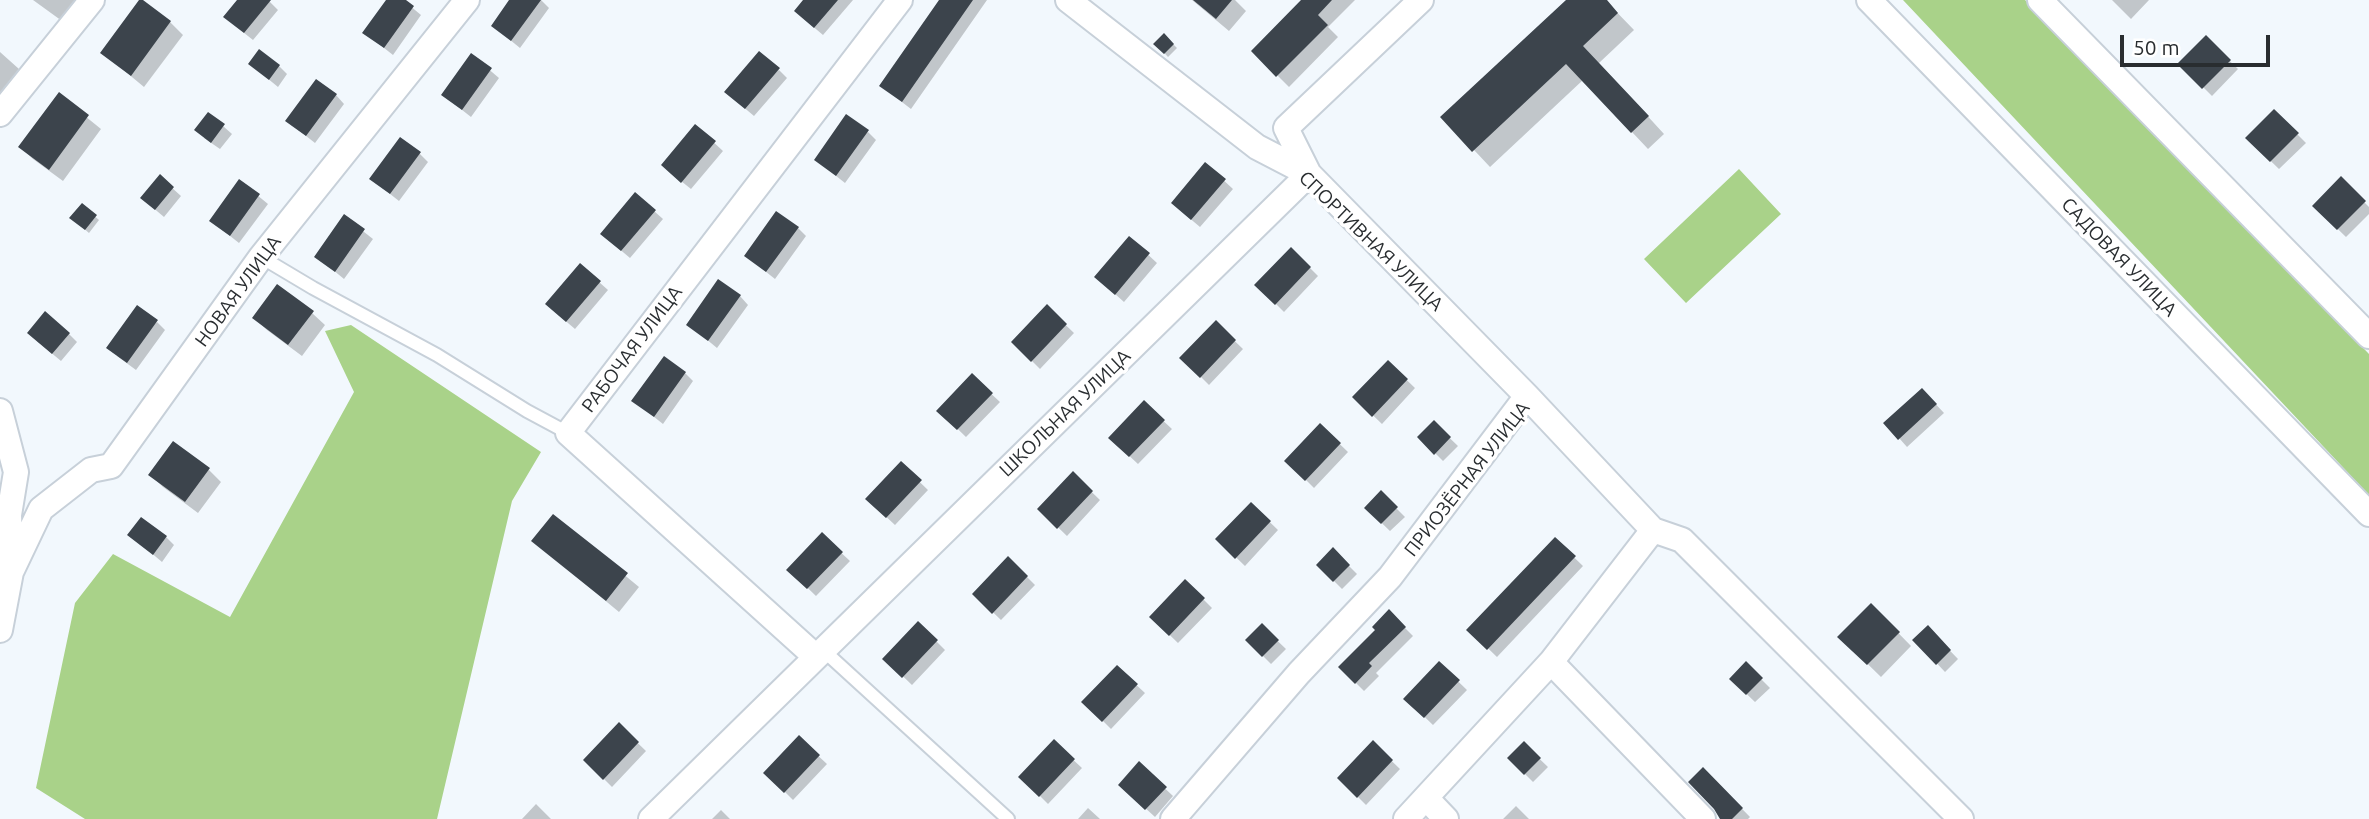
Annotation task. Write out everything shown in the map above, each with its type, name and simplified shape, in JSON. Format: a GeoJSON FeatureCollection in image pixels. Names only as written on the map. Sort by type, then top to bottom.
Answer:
{"type":"FeatureCollection","features":[{"type":"Feature","properties":{"kind":"street"},"geometry":{"type":"LineString","coordinates":[[0,114],[92,0]]}},
{"type":"Feature","properties":{"kind":"street","name":"НОВАЯ УЛИЦА"},"geometry":{"type":"LineString","coordinates":[[11,572],[41,509],[91,470],[111,466],[261,257],[467,0]]}},
{"type":"Feature","properties":{"kind":"street","name":"РАБОЧАЯ УЛИЦА"},"geometry":{"type":"LineString","coordinates":[[568,433],[900,0]]}},
{"type":"Feature","properties":{"kind":"street","name":"СПОРТИВНАЯ УЛИЦА"},"geometry":{"type":"LineString","coordinates":[[1068,0],[1258,147],[1309,174],[1527,396]]}},
{"type":"Feature","properties":{"kind":"street"},"geometry":{"type":"LineString","coordinates":[[1309,174],[1286,128],[1421,0]]}},
{"type":"Feature","properties":{"kind":"street","name":"САДОВАЯ УЛИЦА"},"geometry":{"type":"LineString","coordinates":[[1870,0],[2369,514]]}},
{"type":"Feature","properties":{"kind":"street"},"geometry":{"type":"LineString","coordinates":[[2040,0],[2369,336]]}},
{"type":"Feature","properties":{"kind":"street","name":"ШКОЛЬНАЯ УЛИЦА"},"geometry":{"type":"LineString","coordinates":[[651,819],[1309,174]]}},
{"type":"Feature","properties":{"kind":"street","name":"ПРИОЗЁРНАЯ УЛИЦА"},"geometry":{"type":"LineString","coordinates":[[1173,819],[1299,673],[1390,577],[1527,396],[1653,530]]}},
{"type":"Feature","properties":{"kind":"street"},"geometry":{"type":"LineString","coordinates":[[0,411],[16,471],[9,514],[11,572],[0,630]]}},
{"type":"Feature","properties":{"kind":"street"},"geometry":{"type":"LineString","coordinates":[[568,433],[819,653]]}},
{"type":"Feature","properties":{"kind":"street"},"geometry":{"type":"LineString","coordinates":[[1406,819],[1551,662],[1653,530],[1682,540],[1961,819]]}},
{"type":"Feature","properties":{"kind":"street"},"geometry":{"type":"LineString","coordinates":[[1551,662],[1703,819]]}},
{"type":"Feature","properties":{"kind":"street"},"geometry":{"type":"LineString","coordinates":[[1426,798],[1446,819]]}},
{"type":"Feature","properties":{"kind":"lane"},"geometry":{"type":"LineString","coordinates":[[261,257],[437,355],[568,433]]}},
{"type":"Feature","properties":{"kind":"lane"},"geometry":{"type":"LineString","coordinates":[[819,653],[1008,819]]}},
{"type":"Feature","properties":{"kind":"green space"},"geometry":{"type":"Polygon","coordinates":[[[1903,0],[2025,0],[2369,354],[2369,495],[1903,0]]]}},
{"type":"Feature","properties":{"kind":"green space"},"geometry":{"type":"Polygon","coordinates":[[[1739,169],[1781,214],[1686,303],[1644,259],[1739,169]]]}},
{"type":"Feature","properties":{"kind":"green space"},"geometry":{"type":"Polygon","coordinates":[[[351,325],[541,452],[512,501],[437,819],[85,819],[36,788],[75,603],[113,554],[230,617],[354,392],[325,331],[351,325]]]}},
{"type":"Feature","properties":{"kind":"building"},"geometry":{"type":"Polygon","coordinates":[[[139,0],[143,0],[171,21],[131,76],[100,53],[139,0]]]}},
{"type":"Feature","properties":{"kind":"building"},"geometry":{"type":"Polygon","coordinates":[[[237,0],[271,0],[244,33],[223,17],[237,0]]]}},
{"type":"Feature","properties":{"kind":"building"},"geometry":{"type":"Polygon","coordinates":[[[386,0],[406,0],[414,6],[384,48],[362,33],[386,0]]]}},
{"type":"Feature","properties":{"kind":"building"},"geometry":{"type":"Polygon","coordinates":[[[509,0],[541,0],[511,41],[491,26],[509,0]]]}},
{"type":"Feature","properties":{"kind":"building"},"geometry":{"type":"Polygon","coordinates":[[[803,0],[838,0],[814,28],[794,11],[803,0]]]}},
{"type":"Feature","properties":{"kind":"building"},"geometry":{"type":"Polygon","coordinates":[[[939,0],[973,0],[902,102],[879,86],[939,0]]]}},
{"type":"Feature","properties":{"kind":"building"},"geometry":{"type":"Polygon","coordinates":[[[1193,0],[1232,0],[1216,19],[1193,0]]]}},
{"type":"Feature","properties":{"kind":"building"},"geometry":{"type":"Polygon","coordinates":[[[1301,0],[1332,0],[1318,15],[1328,25],[1276,77],[1251,51],[1301,0]]]}},
{"type":"Feature","properties":{"kind":"building"},"geometry":{"type":"Polygon","coordinates":[[[1566,0],[1607,0],[1618,13],[1583,46],[1649,116],[1631,133],[1566,64],[1472,152],[1440,117],[1566,0]]]}},
{"type":"Feature","properties":{"kind":"building"},"geometry":{"type":"Polygon","coordinates":[[[1164,33],[1174,44],[1164,54],[1153,44],[1164,33]]]}},
{"type":"Feature","properties":{"kind":"building"},"geometry":{"type":"Polygon","coordinates":[[[2206,35],[2231,60],[2202,89],[2177,64],[2206,35]]]}},
{"type":"Feature","properties":{"kind":"building"},"geometry":{"type":"Polygon","coordinates":[[[259,49],[280,65],[269,80],[248,64],[259,49]]]}},
{"type":"Feature","properties":{"kind":"building"},"geometry":{"type":"Polygon","coordinates":[[[759,51],[780,68],[745,109],[724,92],[759,51]]]}},
{"type":"Feature","properties":{"kind":"building"},"geometry":{"type":"Polygon","coordinates":[[[471,53],[492,68],[462,110],[441,95],[471,53]]]}},
{"type":"Feature","properties":{"kind":"building"},"geometry":{"type":"Polygon","coordinates":[[[316,79],[337,94],[306,136],[285,121],[316,79]]]}},
{"type":"Feature","properties":{"kind":"building"},"geometry":{"type":"Polygon","coordinates":[[[59,92],[89,115],[49,170],[18,147],[59,92]]]}},
{"type":"Feature","properties":{"kind":"building"},"geometry":{"type":"Polygon","coordinates":[[[2274,109],[2299,133],[2270,162],[2245,138],[2274,109]]]}},
{"type":"Feature","properties":{"kind":"building"},"geometry":{"type":"Polygon","coordinates":[[[208,112],[225,124],[211,143],[194,130],[208,112]]]}},
{"type":"Feature","properties":{"kind":"building"},"geometry":{"type":"Polygon","coordinates":[[[846,114],[869,130],[836,176],[814,160],[846,114]]]}},
{"type":"Feature","properties":{"kind":"building"},"geometry":{"type":"Polygon","coordinates":[[[695,124],[716,141],[681,183],[661,165],[695,124]]]}},
{"type":"Feature","properties":{"kind":"building"},"geometry":{"type":"Polygon","coordinates":[[[400,137],[421,152],[390,194],[369,179],[400,137]]]}},
{"type":"Feature","properties":{"kind":"building"},"geometry":{"type":"Polygon","coordinates":[[[1205,162],[1226,179],[1191,220],[1171,203],[1205,162]]]}},
{"type":"Feature","properties":{"kind":"building"},"geometry":{"type":"Polygon","coordinates":[[[160,174],[174,187],[155,210],[140,198],[160,174]]]}},
{"type":"Feature","properties":{"kind":"building"},"geometry":{"type":"Polygon","coordinates":[[[2341,176],[2366,201],[2337,230],[2312,206],[2341,176]]]}},
{"type":"Feature","properties":{"kind":"building"},"geometry":{"type":"Polygon","coordinates":[[[239,179],[260,194],[230,236],[209,221],[239,179]]]}},
{"type":"Feature","properties":{"kind":"building"},"geometry":{"type":"Polygon","coordinates":[[[635,192],[656,210],[621,251],[600,234],[635,192]]]}},
{"type":"Feature","properties":{"kind":"building"},"geometry":{"type":"Polygon","coordinates":[[[82,203],[97,215],[85,230],[69,218],[82,203]]]}},
{"type":"Feature","properties":{"kind":"building"},"geometry":{"type":"Polygon","coordinates":[[[776,211],[799,227],[766,272],[744,256],[776,211]]]}},
{"type":"Feature","properties":{"kind":"building"},"geometry":{"type":"Polygon","coordinates":[[[344,214],[365,229],[335,272],[314,257],[344,214]]]}},
{"type":"Feature","properties":{"kind":"building"},"geometry":{"type":"Polygon","coordinates":[[[1129,236],[1150,253],[1115,295],[1094,277],[1129,236]]]}},
{"type":"Feature","properties":{"kind":"building"},"geometry":{"type":"Polygon","coordinates":[[[1291,247],[1311,267],[1275,305],[1254,285],[1291,247]]]}},
{"type":"Feature","properties":{"kind":"building"},"geometry":{"type":"Polygon","coordinates":[[[580,263],[601,281],[566,322],[545,304],[580,263]]]}},
{"type":"Feature","properties":{"kind":"building"},"geometry":{"type":"Polygon","coordinates":[[[718,279],[741,295],[708,341],[686,325],[718,279]]]}},
{"type":"Feature","properties":{"kind":"building"},"geometry":{"type":"Polygon","coordinates":[[[277,284],[314,311],[288,345],[252,318],[277,284]]]}},
{"type":"Feature","properties":{"kind":"building"},"geometry":{"type":"Polygon","coordinates":[[[1047,304],[1067,324],[1031,362],[1011,342],[1047,304]]]}},
{"type":"Feature","properties":{"kind":"building"},"geometry":{"type":"Polygon","coordinates":[[[137,305],[158,320],[127,363],[106,348],[137,305]]]}},
{"type":"Feature","properties":{"kind":"building"},"geometry":{"type":"Polygon","coordinates":[[[45,311],[70,333],[52,354],[27,333],[45,311]]]}},
{"type":"Feature","properties":{"kind":"building"},"geometry":{"type":"Polygon","coordinates":[[[1216,320],[1236,340],[1200,378],[1179,358],[1216,320]]]}},
{"type":"Feature","properties":{"kind":"building"},"geometry":{"type":"Polygon","coordinates":[[[664,356],[686,372],[654,417],[631,401],[664,356]]]}},
{"type":"Feature","properties":{"kind":"building"},"geometry":{"type":"Polygon","coordinates":[[[1388,360],[1408,379],[1372,417],[1352,397],[1388,360]]]}},
{"type":"Feature","properties":{"kind":"building"},"geometry":{"type":"Polygon","coordinates":[[[972,373],[993,393],[957,430],[936,411],[972,373]]]}},
{"type":"Feature","properties":{"kind":"building"},"geometry":{"type":"Polygon","coordinates":[[[1922,388],[1937,404],[1898,440],[1883,423],[1922,388]]]}},
{"type":"Feature","properties":{"kind":"building"},"geometry":{"type":"Polygon","coordinates":[[[1144,400],[1165,420],[1129,457],[1108,438],[1144,400]]]}},
{"type":"Feature","properties":{"kind":"building"},"geometry":{"type":"Polygon","coordinates":[[[1434,420],[1451,437],[1434,455],[1417,437],[1434,420]]]}},
{"type":"Feature","properties":{"kind":"building"},"geometry":{"type":"Polygon","coordinates":[[[1320,423],[1341,443],[1305,481],[1284,461],[1320,423]]]}},
{"type":"Feature","properties":{"kind":"building"},"geometry":{"type":"Polygon","coordinates":[[[173,441],[210,468],[185,502],[148,475],[173,441]]]}},
{"type":"Feature","properties":{"kind":"building"},"geometry":{"type":"Polygon","coordinates":[[[901,461],[922,480],[886,518],[865,499],[901,461]]]}},
{"type":"Feature","properties":{"kind":"building"},"geometry":{"type":"Polygon","coordinates":[[[1073,471],[1093,491],[1057,529],[1037,509],[1073,471]]]}},
{"type":"Feature","properties":{"kind":"building"},"geometry":{"type":"Polygon","coordinates":[[[1381,490],[1398,507],[1381,524],[1364,508],[1381,490]]]}},
{"type":"Feature","properties":{"kind":"building"},"geometry":{"type":"Polygon","coordinates":[[[1251,502],[1271,521],[1235,559],[1215,539],[1251,502]]]}},
{"type":"Feature","properties":{"kind":"building"},"geometry":{"type":"Polygon","coordinates":[[[553,514],[628,573],[606,601],[531,541],[553,514]]]}},
{"type":"Feature","properties":{"kind":"building"},"geometry":{"type":"Polygon","coordinates":[[[141,517],[167,536],[153,555],[127,535],[141,517]]]}},
{"type":"Feature","properties":{"kind":"building"},"geometry":{"type":"Polygon","coordinates":[[[822,532],[843,552],[807,589],[786,570],[822,532]]]}},
{"type":"Feature","properties":{"kind":"building"},"geometry":{"type":"Polygon","coordinates":[[[1555,537],[1576,556],[1487,650],[1466,630],[1555,537]]]}},
{"type":"Feature","properties":{"kind":"building"},"geometry":{"type":"Polygon","coordinates":[[[1333,547],[1350,565],[1333,582],[1316,565],[1333,547]]]}},
{"type":"Feature","properties":{"kind":"building"},"geometry":{"type":"Polygon","coordinates":[[[1008,556],[1028,576],[992,614],[972,594],[1008,556]]]}},
{"type":"Feature","properties":{"kind":"building"},"geometry":{"type":"Polygon","coordinates":[[[1185,579],[1205,598],[1169,636],[1149,617],[1185,579]]]}},
{"type":"Feature","properties":{"kind":"building"},"geometry":{"type":"Polygon","coordinates":[[[1871,603],[1900,632],[1867,665],[1837,637],[1871,603]]]}},
{"type":"Feature","properties":{"kind":"building"},"geometry":{"type":"Polygon","coordinates":[[[1389,609],[1406,627],[1369,663],[1372,666],[1355,684],[1338,667],[1375,630],[1372,627],[1389,609]]]}},
{"type":"Feature","properties":{"kind":"building"},"geometry":{"type":"Polygon","coordinates":[[[918,621],[938,640],[902,678],[882,659],[918,621]]]}},
{"type":"Feature","properties":{"kind":"building"},"geometry":{"type":"Polygon","coordinates":[[[1262,623],[1279,640],[1262,657],[1245,640],[1262,623]]]}},
{"type":"Feature","properties":{"kind":"building"},"geometry":{"type":"Polygon","coordinates":[[[1928,625],[1951,650],[1936,665],[1912,640],[1928,625]]]}},
{"type":"Feature","properties":{"kind":"building"},"geometry":{"type":"Polygon","coordinates":[[[1439,661],[1460,680],[1424,718],[1403,699],[1439,661]]]}},
{"type":"Feature","properties":{"kind":"building"},"geometry":{"type":"Polygon","coordinates":[[[1746,661],[1763,678],[1746,695],[1729,679],[1746,661]]]}},
{"type":"Feature","properties":{"kind":"building"},"geometry":{"type":"Polygon","coordinates":[[[1117,665],[1138,684],[1102,722],[1081,702],[1117,665]]]}},
{"type":"Feature","properties":{"kind":"building"},"geometry":{"type":"Polygon","coordinates":[[[619,722],[639,742],[603,780],[583,760],[619,722]]]}},
{"type":"Feature","properties":{"kind":"building"},"geometry":{"type":"Polygon","coordinates":[[[799,735],[820,755],[784,793],[763,773],[799,735]]]}},
{"type":"Feature","properties":{"kind":"building"},"geometry":{"type":"Polygon","coordinates":[[[1054,739],[1075,759],[1039,797],[1018,777],[1054,739]]]}},
{"type":"Feature","properties":{"kind":"building"},"geometry":{"type":"Polygon","coordinates":[[[1373,740],[1393,760],[1357,798],[1337,778],[1373,740]]]}},
{"type":"Feature","properties":{"kind":"building"},"geometry":{"type":"Polygon","coordinates":[[[1524,741],[1541,758],[1524,775],[1507,758],[1524,741]]]}},
{"type":"Feature","properties":{"kind":"building"},"geometry":{"type":"Polygon","coordinates":[[[1139,761],[1167,787],[1145,810],[1118,785],[1139,761]]]}},
{"type":"Feature","properties":{"kind":"building"},"geometry":{"type":"Polygon","coordinates":[[[1703,767],[1743,808],[1732,819],[1720,819],[1688,782],[1703,767]]]}}]}
